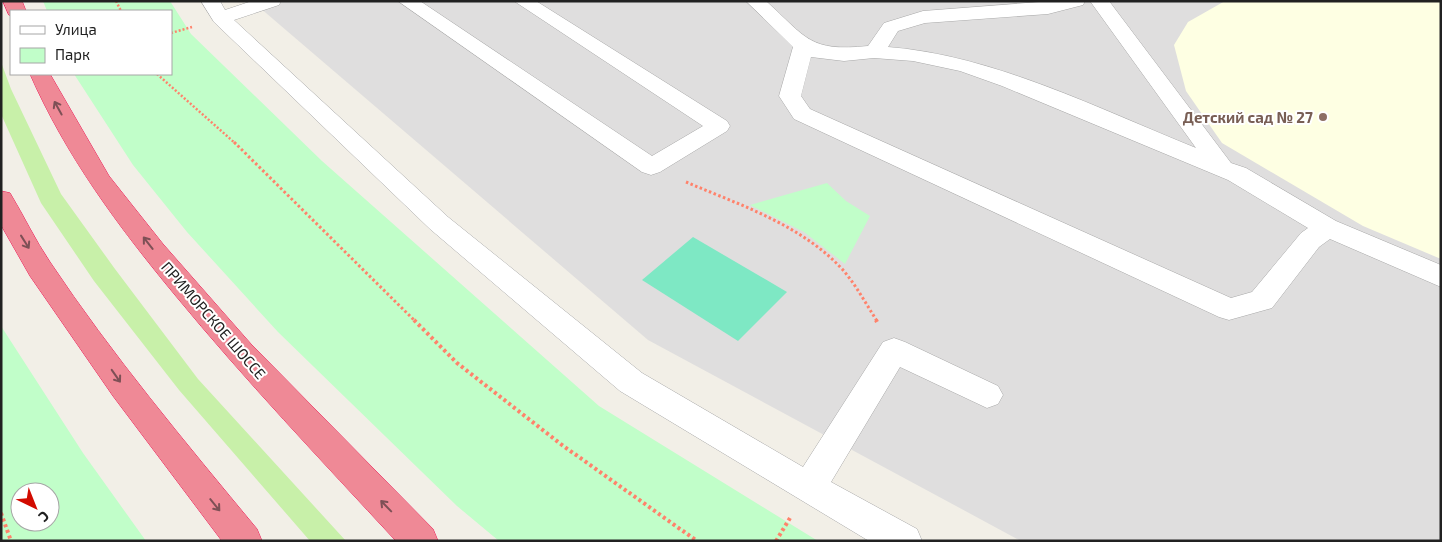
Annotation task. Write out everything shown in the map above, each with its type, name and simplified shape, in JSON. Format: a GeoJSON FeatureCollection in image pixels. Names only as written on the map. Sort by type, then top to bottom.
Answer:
{"type":"FeatureCollection","features":[{"type":"Feature","properties":{"kind":"highway","name":"ПРИМОРСКОЕ ШОССЕ"},"geometry":{"type":"LineString","coordinates":[[41,75],[99,180],[154,251],[240,353],[420,541]]}},
{"type":"Feature","properties":{"kind":"highway"},"geometry":{"type":"LineString","coordinates":[[1,199],[10,218],[76,320],[142,414],[244,541]]}},
{"type":"Feature","properties":{"kind":"street"},"geometry":{"type":"LineString","coordinates":[[216,10],[272,1]]}},
{"type":"Feature","properties":{"kind":"street"},"geometry":{"type":"LineString","coordinates":[[407,1],[651,167],[719,126],[523,1]]}},
{"type":"Feature","properties":{"kind":"street"},"geometry":{"type":"LineString","coordinates":[[755,1],[803,46],[819,53],[844,56],[874,52],[913,55],[965,66],[1010,81],[1237,174],[1327,227],[1441,277]]}},
{"type":"Feature","properties":{"kind":"street"},"geometry":{"type":"LineString","coordinates":[[874,52],[891,28],[923,17],[1048,8],[1076,1]]}},
{"type":"Feature","properties":{"kind":"street"},"geometry":{"type":"LineString","coordinates":[[1099,1],[1222,168]]}},
{"type":"Feature","properties":{"kind":"street"},"geometry":{"type":"LineString","coordinates":[[216,10],[438,223],[631,382],[808,488],[904,541]]}},
{"type":"Feature","properties":{"kind":"street"},"geometry":{"type":"LineString","coordinates":[[803,46],[790,96],[802,114],[1229,309],[1262,300],[1310,240],[1327,227]]}},
{"type":"Feature","properties":{"kind":"street"},"geometry":{"type":"LineString","coordinates":[[808,488],[894,350],[987,395]]}},
{"type":"Feature","properties":{"kind":"path"},"geometry":{"type":"LineString","coordinates":[[158,75],[252,158],[457,363],[562,445],[696,541]]}},
{"type":"Feature","properties":{"kind":"path"},"geometry":{"type":"LineString","coordinates":[[651,167],[775,222],[820,250],[841,268],[859,292],[894,350]]}},
{"type":"Feature","properties":{"kind":"path"},"geometry":{"type":"LineString","coordinates":[[1,513],[11,541]]}},
{"type":"Feature","properties":{"kind":"shaded area"},"geometry":{"type":"Polygon","coordinates":[[[252,1],[1441,1],[1441,541],[1021,541],[648,340],[252,1]]]}},
{"type":"Feature","properties":{"kind":"shaded area","name":"Детский сад № 27"},"geometry":{"type":"Polygon","coordinates":[[[1225,1],[1441,1],[1441,259],[1363,226],[1222,143],[1186,91],[1174,45],[1188,22],[1225,1]]]}},
{"type":"Feature","properties":{"kind":"green space"},"geometry":{"type":"Polygon","coordinates":[[[43,1],[170,1],[191,34],[322,161],[599,406],[818,541],[499,541],[457,506],[278,332],[187,232],[133,165],[75,75],[172,75],[172,10],[47,10],[43,1]]]}},
{"type":"Feature","properties":{"kind":"green space"},"geometry":{"type":"Polygon","coordinates":[[[1,62],[11,89],[61,194],[115,269],[198,379],[346,541],[310,541],[179,390],[94,281],[41,203],[1,114],[1,62]]]}},
{"type":"Feature","properties":{"kind":"green space"},"geometry":{"type":"Polygon","coordinates":[[[827,183],[846,201],[870,216],[845,264],[804,232],[750,205],[827,183]]]}},
{"type":"Feature","properties":{"kind":"green space"},"geometry":{"type":"Polygon","coordinates":[[[693,237],[787,292],[738,341],[642,280],[693,237]]]}},
{"type":"Feature","properties":{"kind":"green space"},"geometry":{"type":"Polygon","coordinates":[[[1,326],[83,453],[146,541],[1,541],[1,326]]]}},
{"type":"Feature","properties":{"kind":"place","name":"Детский сад № 27"},"geometry":{"type":"Point","coordinates":[1323,117]}}]}
